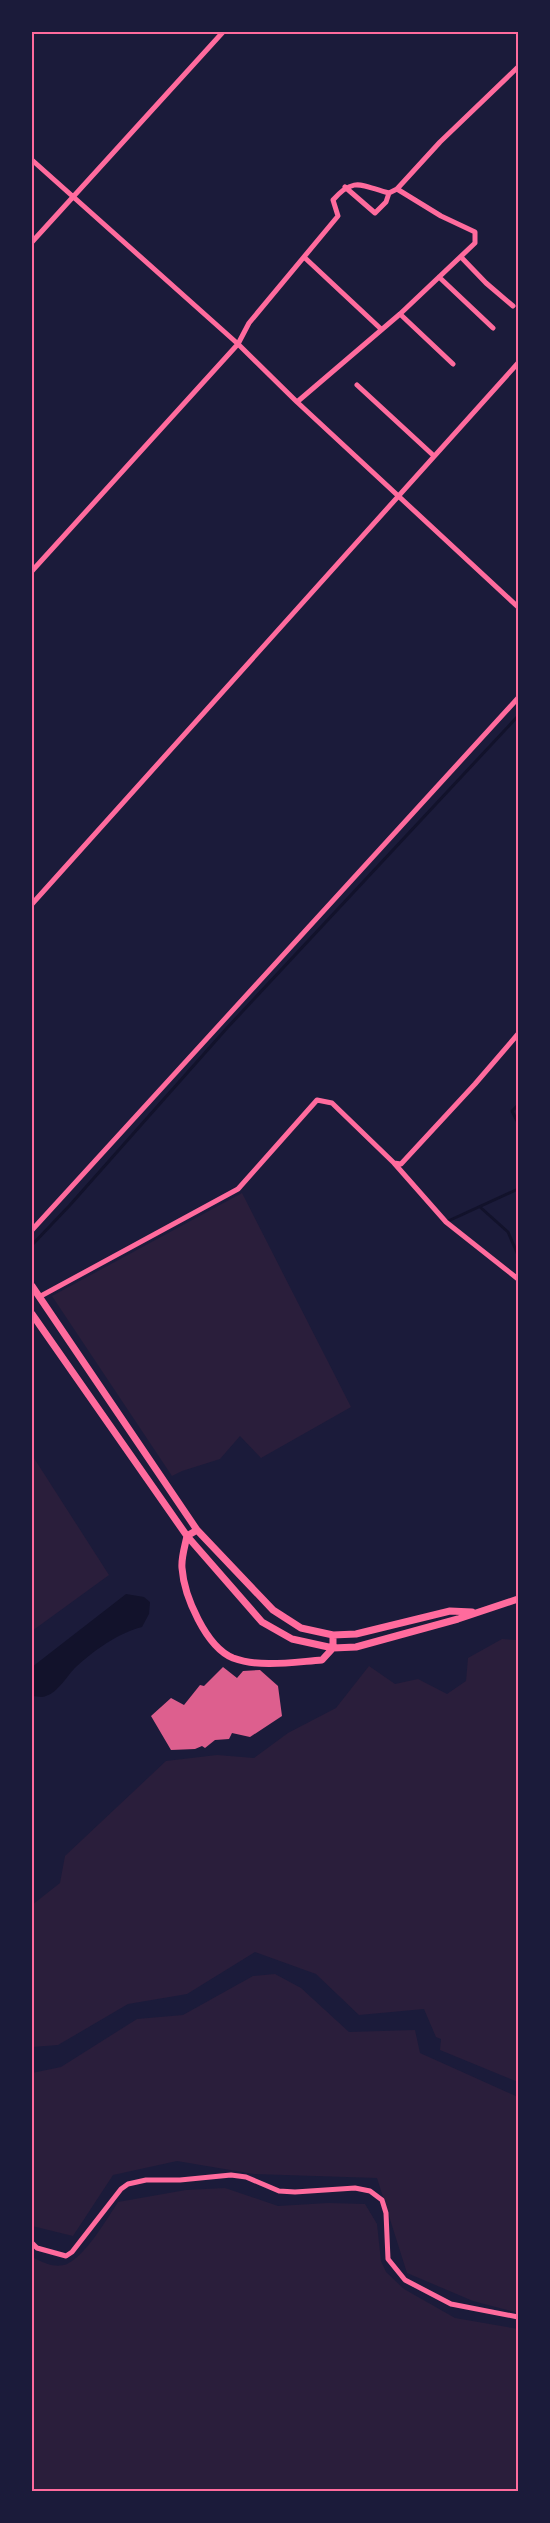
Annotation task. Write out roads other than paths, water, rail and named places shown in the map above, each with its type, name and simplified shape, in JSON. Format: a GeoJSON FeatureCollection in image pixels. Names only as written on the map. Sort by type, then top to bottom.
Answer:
{"type":"FeatureCollection","features":[{"type":"Feature","properties":{"kind":"street"},"geometry":{"type":"LineString","coordinates":[[32,242],[223,32]]}},
{"type":"Feature","properties":{"kind":"street"},"geometry":{"type":"LineString","coordinates":[[32,571],[238,344],[249,323],[338,216],[333,200],[345,186],[354,183],[389,193],[397,189],[440,142],[518,69]]}},
{"type":"Feature","properties":{"kind":"street"},"geometry":{"type":"LineString","coordinates":[[32,160],[238,344],[297,402],[519,607]]}},
{"type":"Feature","properties":{"kind":"street"},"geometry":{"type":"LineString","coordinates":[[345,186],[375,213],[386,202],[389,193]]}},
{"type":"Feature","properties":{"kind":"street"},"geometry":{"type":"LineString","coordinates":[[297,402],[400,314],[475,243],[475,232],[441,216],[397,189]]}},
{"type":"Feature","properties":{"kind":"street"},"geometry":{"type":"LineString","coordinates":[[304,257],[381,329]]}},
{"type":"Feature","properties":{"kind":"street"},"geometry":{"type":"LineString","coordinates":[[461,257],[513,306]]}},
{"type":"Feature","properties":{"kind":"street"},"geometry":{"type":"LineString","coordinates":[[439,277],[493,328]]}},
{"type":"Feature","properties":{"kind":"street"},"geometry":{"type":"LineString","coordinates":[[400,314],[453,364]]}},
{"type":"Feature","properties":{"kind":"street"},"geometry":{"type":"LineString","coordinates":[[32,904],[519,363]]}},
{"type":"Feature","properties":{"kind":"street"},"geometry":{"type":"LineString","coordinates":[[357,385],[434,456]]}},
{"type":"Feature","properties":{"kind":"street"},"geometry":{"type":"LineString","coordinates":[[32,1230],[519,698]]}},
{"type":"Feature","properties":{"kind":"street"},"geometry":{"type":"LineString","coordinates":[[394,1163],[400,1164],[519,1034]]}},
{"type":"Feature","properties":{"kind":"street"},"geometry":{"type":"LineString","coordinates":[[39,1297],[238,1189],[318,1100],[332,1103],[394,1163],[446,1222],[519,1279]]}},
{"type":"Feature","properties":{"kind":"street"},"geometry":{"type":"LineString","coordinates":[[32,1286],[197,1530],[273,1610],[301,1628],[333,1635],[356,1634],[450,1611],[476,1612]]}},
{"type":"Feature","properties":{"kind":"street"},"geometry":{"type":"LineString","coordinates":[[32,1314],[187,1536],[262,1622],[292,1639],[333,1648],[356,1647],[519,1599]]}},
{"type":"Feature","properties":{"kind":"street"},"geometry":{"type":"LineString","coordinates":[[197,1530],[187,1536],[181,1566],[184,1587],[194,1612],[221,1651],[235,1658],[279,1663],[322,1660],[333,1648],[333,1635]]}},
{"type":"Feature","properties":{"kind":"street"},"geometry":{"type":"LineString","coordinates":[[32,2243],[37,2248],[66,2256],[72,2252],[121,2189],[128,2184],[146,2180],[180,2180],[231,2175],[246,2177],[279,2191],[355,2188],[370,2191],[382,2200],[386,2213],[388,2259],[405,2280],[450,2304],[519,2317]]}},
{"type":"Feature","properties":{"kind":"waterway"},"geometry":{"type":"LineString","coordinates":[[32,1245],[227,1028],[518,716]]}},
{"type":"Feature","properties":{"kind":"waterway"},"geometry":{"type":"LineString","coordinates":[[518,1105],[512,1111],[518,1123]]}},
{"type":"Feature","properties":{"kind":"waterway"},"geometry":{"type":"LineString","coordinates":[[446,1222],[518,1189]]}},
{"type":"Feature","properties":{"kind":"waterway"},"geometry":{"type":"LineString","coordinates":[[480,1207],[508,1232],[518,1255]]}}]}
